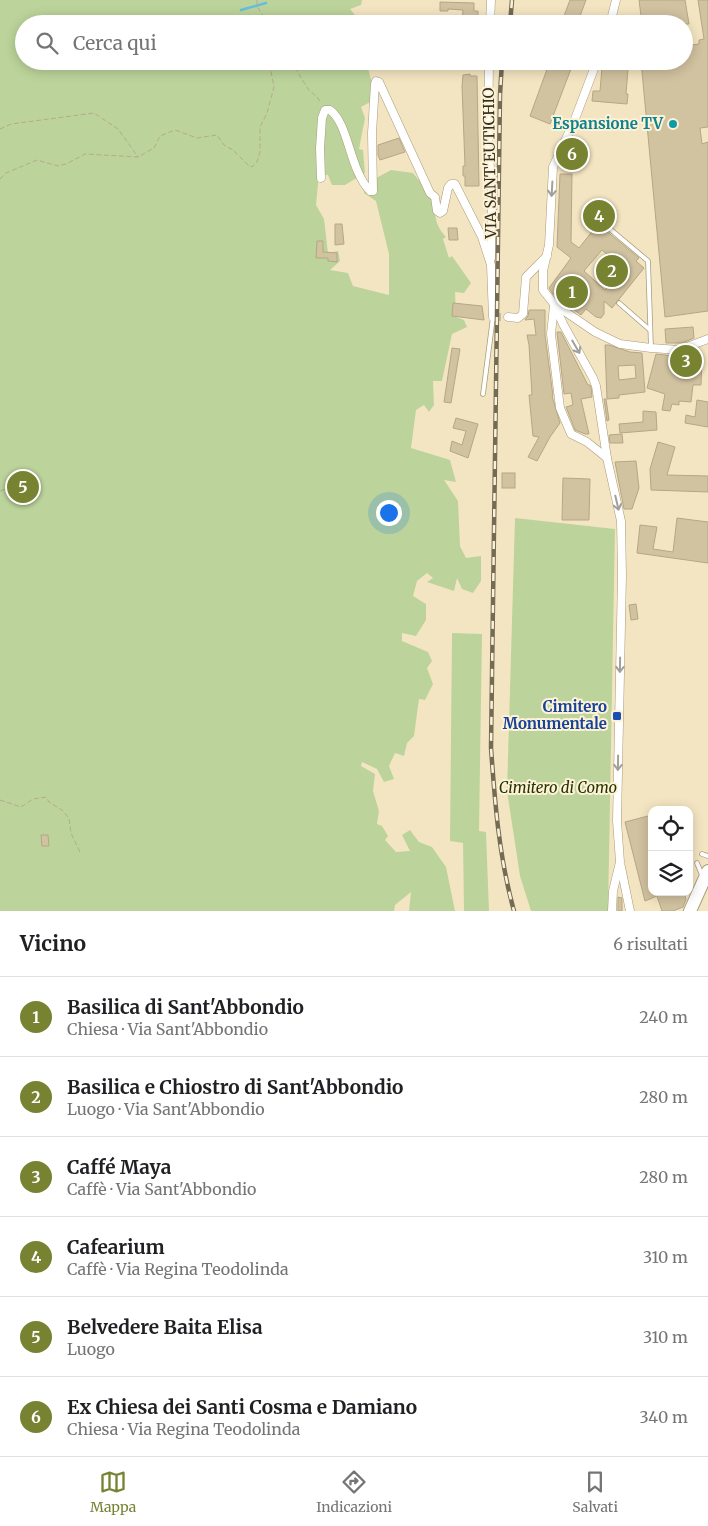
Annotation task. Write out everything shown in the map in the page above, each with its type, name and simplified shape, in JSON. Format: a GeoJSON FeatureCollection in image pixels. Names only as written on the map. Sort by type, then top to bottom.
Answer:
{"type":"FeatureCollection","features":[{"type":"Feature","properties":{"kind":"main road"},"geometry":{"type":"LineString","coordinates":[[690,911],[707,881]]}},
{"type":"Feature","properties":{"kind":"main road"},"geometry":{"type":"LineString","coordinates":[[699,911],[707,881]]}},
{"type":"Feature","properties":{"kind":"street"},"geometry":{"type":"LineString","coordinates":[[490,0],[490,15]]}},
{"type":"Feature","properties":{"kind":"street"},"geometry":{"type":"LineString","coordinates":[[612,15],[616,0]]}},
{"type":"Feature","properties":{"kind":"street","name":"VIA SANT'EUTICHIO"},"geometry":{"type":"LineString","coordinates":[[489,70],[488,142],[492,196],[491,265]]}},
{"type":"Feature","properties":{"kind":"street"},"geometry":{"type":"LineString","coordinates":[[594,70],[575,119],[553,167],[549,245],[544,271],[543,290],[554,304],[563,324],[594,378],[607,458],[621,521],[622,575],[617,821],[620,862],[630,911]]}},
{"type":"Feature","properties":{"kind":"street"},"geometry":{"type":"LineString","coordinates":[[321,178],[322,118],[325,110],[330,110],[341,122],[354,166],[362,183],[370,192],[373,192],[373,119],[375,84],[376,81],[379,82],[430,193],[435,197],[437,211],[440,213],[444,211],[448,188],[455,184],[482,237],[491,265],[493,317]]}},
{"type":"Feature","properties":{"kind":"street"},"geometry":{"type":"LineString","coordinates":[[512,317],[523,314],[526,277],[547,256]]}},
{"type":"Feature","properties":{"kind":"street"},"geometry":{"type":"LineString","coordinates":[[554,304],[595,332],[620,344],[684,350],[708,339]]}},
{"type":"Feature","properties":{"kind":"street"},"geometry":{"type":"LineString","coordinates":[[554,304],[551,334],[560,408],[571,434],[587,442],[607,458]]}},
{"type":"Feature","properties":{"kind":"street"},"geometry":{"type":"LineString","coordinates":[[612,911],[613,891],[620,862]]}},
{"type":"Feature","properties":{"kind":"lane"},"geometry":{"type":"LineString","coordinates":[[604,224],[648,261],[651,348]]}},
{"type":"Feature","properties":{"kind":"lane"},"geometry":{"type":"LineString","coordinates":[[619,303],[650,330]]}},
{"type":"Feature","properties":{"kind":"lane"},"geometry":{"type":"LineString","coordinates":[[483,394],[493,317]]}},
{"type":"Feature","properties":{"kind":"lane"},"geometry":{"type":"LineString","coordinates":[[702,854],[708,856]]}},
{"type":"Feature","properties":{"kind":"lane"},"geometry":{"type":"LineString","coordinates":[[697,863],[707,881]]}},
{"type":"Feature","properties":{"kind":"path"},"geometry":{"type":"LineString","coordinates":[[257,0],[257,6],[262,15]]}},
{"type":"Feature","properties":{"kind":"path"},"geometry":{"type":"LineString","coordinates":[[0,178],[6,173],[37,160],[58,166],[86,154],[138,158],[154,148],[160,136],[175,130],[197,138],[217,135],[224,145],[233,150],[252,167],[257,162],[260,152],[260,127],[274,87],[271,70]]}},
{"type":"Feature","properties":{"kind":"path"},"geometry":{"type":"LineString","coordinates":[[296,70],[325,110]]}},
{"type":"Feature","properties":{"kind":"path"},"geometry":{"type":"LineString","coordinates":[[0,129],[11,124],[94,113],[118,129],[138,158]]}},
{"type":"Feature","properties":{"kind":"path"},"geometry":{"type":"LineString","coordinates":[[0,491],[13,487],[23,487]]}},
{"type":"Feature","properties":{"kind":"path"},"geometry":{"type":"LineString","coordinates":[[0,800],[21,806],[33,799],[46,797],[49,802],[62,810],[69,818],[71,833],[80,852]]}},
{"type":"Feature","properties":{"kind":"green space"},"geometry":{"type":"Polygon","coordinates":[[[0,0],[362,0],[361,5],[350,9],[355,15],[15,15],[15,70],[368,70],[372,83],[372,101],[361,107],[365,118],[359,149],[363,150],[365,173],[345,185],[332,185],[328,175],[319,174],[316,205],[324,219],[328,253],[338,251],[340,261],[330,270],[348,273],[353,286],[389,295],[389,254],[376,201],[364,193],[367,183],[391,170],[413,173],[431,196],[437,223],[446,237],[443,239],[449,258],[452,256],[471,283],[464,293],[455,292],[456,317],[464,320],[467,327],[452,334],[442,381],[433,381],[434,405],[429,412],[424,405],[416,410],[411,448],[450,460],[456,482],[444,480],[458,501],[460,546],[466,558],[481,556],[481,581],[473,593],[462,589],[457,578],[454,591],[427,582],[433,578],[427,573],[417,581],[413,596],[426,604],[426,620],[416,636],[402,633],[402,641],[428,652],[432,661],[427,668],[433,684],[425,700],[419,699],[414,736],[407,743],[404,756],[395,753],[389,766],[394,779],[384,782],[377,769],[362,762],[361,766],[375,774],[373,791],[379,811],[377,824],[382,826],[388,836],[385,840],[396,852],[410,851],[402,835],[410,830],[419,842],[432,847],[446,867],[455,911],[409,911],[411,892],[395,905],[394,911],[0,911],[0,0]]]}},
{"type":"Feature","properties":{"kind":"green space","name":"Cimitero di Como"},"geometry":{"type":"Polygon","coordinates":[[[515,518],[615,529],[608,911],[531,911],[520,876],[507,791],[515,518]]]}},
{"type":"Feature","properties":{"kind":"green space"},"geometry":{"type":"Polygon","coordinates":[[[452,633],[482,634],[479,831],[486,832],[489,911],[464,911],[463,843],[450,841],[452,633]]]}},
{"type":"Feature","properties":{"kind":"building"},"geometry":{"type":"Polygon","coordinates":[[[570,0],[586,0],[580,15],[564,15],[570,0]]]}},
{"type":"Feature","properties":{"kind":"building"},"geometry":{"type":"Polygon","coordinates":[[[639,0],[685,0],[688,15],[641,15],[639,0]]]}},
{"type":"Feature","properties":{"kind":"building","name":"Espansione TV"},"geometry":{"type":"Polygon","coordinates":[[[698,0],[708,0],[708,127],[700,128],[702,144],[708,142],[708,311],[665,317],[642,70],[693,70],[693,45],[699,44],[699,40],[704,39],[698,0]]]}},
{"type":"Feature","properties":{"kind":"building"},"geometry":{"type":"Polygon","coordinates":[[[440,2],[474,3],[474,11],[478,11],[478,15],[463,15],[463,10],[448,9],[448,11],[440,11],[440,2]]]}},
{"type":"Feature","properties":{"kind":"building"},"geometry":{"type":"Polygon","coordinates":[[[547,70],[571,70],[550,124],[530,116],[547,70]]]}},
{"type":"Feature","properties":{"kind":"building"},"geometry":{"type":"Polygon","coordinates":[[[602,70],[628,70],[627,104],[592,101],[593,91],[600,91],[602,70]]]}},
{"type":"Feature","properties":{"kind":"building"},"geometry":{"type":"Polygon","coordinates":[[[470,74],[470,76],[477,76],[479,186],[465,186],[465,176],[463,176],[463,166],[465,166],[462,86],[463,75],[470,74]]]}},
{"type":"Feature","properties":{"kind":"building"},"geometry":{"type":"Polygon","coordinates":[[[399,138],[405,152],[380,160],[378,145],[399,138]]]}},
{"type":"Feature","properties":{"kind":"building"},"geometry":{"type":"Polygon","coordinates":[[[569,147],[581,151],[577,161],[564,156],[569,147]]]}},
{"type":"Feature","properties":{"kind":"building"},"geometry":{"type":"Polygon","coordinates":[[[560,174],[572,174],[571,242],[579,248],[598,224],[639,258],[636,261],[644,268],[612,308],[604,301],[604,314],[601,318],[596,317],[586,309],[581,315],[553,294],[549,288],[571,258],[557,247],[560,174]],[[602,250],[584,271],[605,290],[623,268],[602,250]]]}},
{"type":"Feature","properties":{"kind":"building"},"geometry":{"type":"Polygon","coordinates":[[[600,208],[606,214],[598,223],[591,218],[600,208]]]}},
{"type":"Feature","properties":{"kind":"building"},"geometry":{"type":"Polygon","coordinates":[[[335,224],[342,224],[344,244],[335,245],[335,224]]]}},
{"type":"Feature","properties":{"kind":"building"},"geometry":{"type":"Polygon","coordinates":[[[448,228],[457,228],[458,240],[449,240],[448,228]]]}},
{"type":"Feature","properties":{"kind":"building"},"geometry":{"type":"Polygon","coordinates":[[[317,241],[323,241],[323,252],[337,253],[337,262],[328,261],[328,258],[316,258],[317,241]]]}},
{"type":"Feature","properties":{"kind":"building"},"geometry":{"type":"Polygon","coordinates":[[[453,303],[482,306],[484,320],[452,316],[453,303]]]}},
{"type":"Feature","properties":{"kind":"building"},"geometry":{"type":"Polygon","coordinates":[[[529,310],[545,310],[545,335],[552,396],[560,423],[537,461],[528,457],[539,437],[533,436],[529,395],[532,395],[527,335],[536,335],[534,319],[525,320],[529,310]]]}},
{"type":"Feature","properties":{"kind":"building"},"geometry":{"type":"Polygon","coordinates":[[[693,327],[694,338],[682,343],[666,343],[665,329],[693,327]]]}},
{"type":"Feature","properties":{"kind":"building"},"geometry":{"type":"Polygon","coordinates":[[[557,332],[561,332],[588,385],[591,387],[592,397],[581,399],[589,434],[575,430],[566,407],[573,405],[571,393],[564,394],[557,332]]]}},
{"type":"Feature","properties":{"kind":"building"},"geometry":{"type":"Polygon","coordinates":[[[605,345],[630,352],[642,353],[645,392],[619,395],[619,398],[607,399],[605,345]],[[635,365],[618,366],[619,380],[636,378],[635,365]]]}},
{"type":"Feature","properties":{"kind":"building"},"geometry":{"type":"Polygon","coordinates":[[[452,348],[460,349],[451,403],[444,402],[452,348]]]}},
{"type":"Feature","properties":{"kind":"building"},"geometry":{"type":"Polygon","coordinates":[[[656,354],[682,357],[702,356],[701,385],[693,385],[691,402],[679,401],[679,405],[672,404],[670,411],[662,410],[665,394],[647,388],[656,354]]]}},
{"type":"Feature","properties":{"kind":"building"},"geometry":{"type":"Polygon","coordinates":[[[604,399],[606,399],[609,420],[607,421],[604,399]]]}},
{"type":"Feature","properties":{"kind":"building"},"geometry":{"type":"Polygon","coordinates":[[[697,400],[708,402],[708,427],[685,423],[686,415],[695,417],[697,400]]]}},
{"type":"Feature","properties":{"kind":"building"},"geometry":{"type":"Polygon","coordinates":[[[643,411],[656,412],[657,430],[620,433],[619,424],[643,422],[643,411]]]}},
{"type":"Feature","properties":{"kind":"building"},"geometry":{"type":"Polygon","coordinates":[[[456,418],[478,424],[468,458],[450,451],[452,441],[462,445],[466,431],[453,428],[456,418]]]}},
{"type":"Feature","properties":{"kind":"building"},"geometry":{"type":"Polygon","coordinates":[[[622,434],[623,443],[610,443],[609,435],[622,434]]]}},
{"type":"Feature","properties":{"kind":"building"},"geometry":{"type":"Polygon","coordinates":[[[658,442],[675,447],[667,475],[708,476],[708,492],[651,490],[650,469],[658,442]]]}},
{"type":"Feature","properties":{"kind":"building"},"geometry":{"type":"Polygon","coordinates":[[[636,461],[639,488],[632,509],[624,509],[615,462],[636,461]]]}},
{"type":"Feature","properties":{"kind":"building"},"geometry":{"type":"Polygon","coordinates":[[[502,473],[515,473],[515,488],[502,488],[502,473]]]}},
{"type":"Feature","properties":{"kind":"building"},"geometry":{"type":"Polygon","coordinates":[[[563,478],[590,479],[589,520],[562,520],[563,478]]]}},
{"type":"Feature","properties":{"kind":"building"},"geometry":{"type":"Polygon","coordinates":[[[677,518],[708,522],[708,563],[637,553],[640,525],[657,527],[653,549],[673,552],[677,518]]]}},
{"type":"Feature","properties":{"kind":"building"},"geometry":{"type":"Polygon","coordinates":[[[636,604],[638,619],[631,620],[629,605],[636,604]]]}},
{"type":"Feature","properties":{"kind":"building"},"geometry":{"type":"Polygon","coordinates":[[[648,816],[648,896],[657,896],[645,901],[625,822],[648,816]]]}},
{"type":"Feature","properties":{"kind":"building"},"geometry":{"type":"Polygon","coordinates":[[[41,835],[48,835],[49,846],[42,846],[41,835]]]}},
{"type":"Feature","properties":{"kind":"building"},"geometry":{"type":"Polygon","coordinates":[[[657,896],[685,896],[683,907],[673,911],[662,911],[657,896]]]}},
{"type":"Feature","properties":{"kind":"building"},"geometry":{"type":"Polygon","coordinates":[[[618,897],[622,898],[622,911],[618,911],[618,897]]]}},
{"type":"Feature","properties":{"kind":"waterway"},"geometry":{"type":"LineString","coordinates":[[241,10],[266,3]]}},
{"type":"Feature","properties":{"kind":"tunnel"},"geometry":{"type":"LineString","coordinates":[[493,317],[508,317]]}},
{"type":"Feature","properties":{"kind":"railway"},"geometry":{"type":"LineString","coordinates":[[511,15],[512,0]]}},
{"type":"Feature","properties":{"kind":"railway"},"geometry":{"type":"LineString","coordinates":[[501,70],[491,748],[501,850],[514,911]]}},
{"type":"Feature","properties":{"kind":"place","name":"Espansione TV"},"geometry":{"type":"Point","coordinates":[673,124]}},
{"type":"Feature","properties":{"kind":"place","name":"Ex Chiesa dei Santi Cosma e Damiano"},"geometry":{"type":"Point","coordinates":[572,154]}},
{"type":"Feature","properties":{"kind":"place","name":"Cafearium"},"geometry":{"type":"Point","coordinates":[599,216]}},
{"type":"Feature","properties":{"kind":"place","name":"Basilica e Chiostro di Sant'Abbondio"},"geometry":{"type":"Point","coordinates":[612,271]}},
{"type":"Feature","properties":{"kind":"place","name":"Basilica di Sant'Abbondio"},"geometry":{"type":"Point","coordinates":[572,292]}},
{"type":"Feature","properties":{"kind":"place","name":"Caffé Maya"},"geometry":{"type":"Point","coordinates":[686,361]}},
{"type":"Feature","properties":{"kind":"place","name":"Belvedere Baita Elisa"},"geometry":{"type":"Point","coordinates":[23,487]}},
{"type":"Feature","properties":{"kind":"place","name":"Cimitero Monumentale"},"geometry":{"type":"Point","coordinates":[617,716]}}]}
